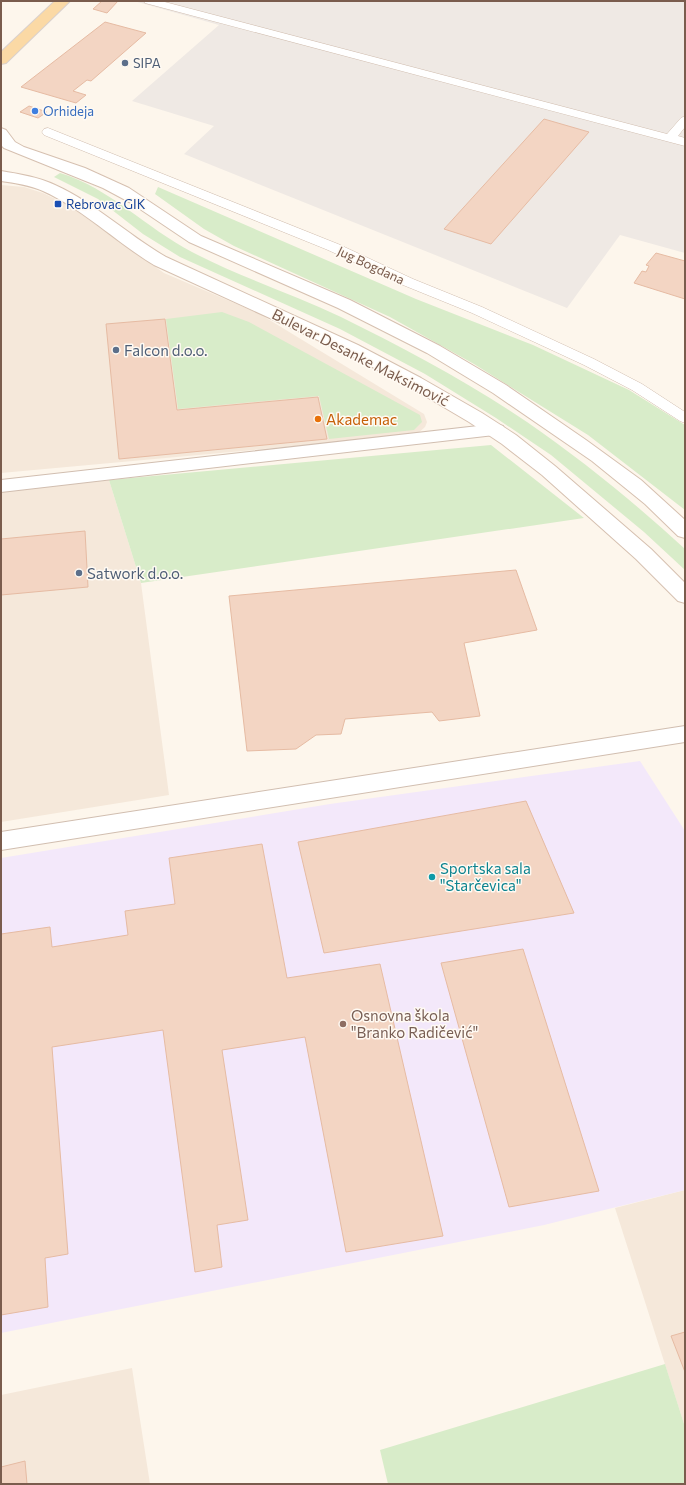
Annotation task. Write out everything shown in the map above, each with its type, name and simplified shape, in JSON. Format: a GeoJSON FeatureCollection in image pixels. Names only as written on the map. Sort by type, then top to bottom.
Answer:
{"type":"FeatureCollection","features":[{"type":"Feature","properties":{"kind":"main road"},"geometry":{"type":"LineString","coordinates":[[3,61],[63,1]]}},
{"type":"Feature","properties":{"kind":"main road"},"geometry":{"type":"LineString","coordinates":[[1,133],[9,145],[105,183],[137,200],[174,228],[195,239],[293,280],[367,314],[421,343],[488,382],[595,453],[630,481],[685,530]]}},
{"type":"Feature","properties":{"kind":"main road","name":"Bulevar Desanke Maksimović"},"geometry":{"type":"LineString","coordinates":[[1,176],[38,183],[68,198],[103,220],[127,241],[161,261],[332,339],[432,391],[496,430],[549,470],[638,549],[685,596]]}},
{"type":"Feature","properties":{"kind":"main road"},"geometry":{"type":"LineString","coordinates":[[1,486],[496,430]]}},
{"type":"Feature","properties":{"kind":"main road"},"geometry":{"type":"LineString","coordinates":[[1,841],[685,734]]}},
{"type":"Feature","properties":{"kind":"lane"},"geometry":{"type":"LineString","coordinates":[[149,1],[685,142]]}},
{"type":"Feature","properties":{"kind":"lane"},"geometry":{"type":"LineString","coordinates":[[670,138],[685,120]]}},
{"type":"Feature","properties":{"kind":"lane","name":"Jug Bogdana"},"geometry":{"type":"LineString","coordinates":[[48,132],[333,247],[408,282],[477,310],[637,386],[685,418]]}},
{"type":"Feature","properties":{"kind":"shaded area"},"geometry":{"type":"Polygon","coordinates":[[[134,1],[685,1],[685,253],[620,235],[567,308],[184,154],[214,126],[132,101],[219,25],[134,1]]]}},
{"type":"Feature","properties":{"kind":"shaded area"},"geometry":{"type":"Polygon","coordinates":[[[1,185],[24,187],[43,193],[68,205],[164,273],[258,313],[424,414],[427,422],[425,427],[416,435],[1,473],[1,185]]]}},
{"type":"Feature","properties":{"kind":"shaded area"},"geometry":{"type":"Polygon","coordinates":[[[109,480],[141,583],[169,795],[1,822],[1,490],[109,480]]]}},
{"type":"Feature","properties":{"kind":"shaded area","name":"Osnovna škola \"Branko Radičević\""},"geometry":{"type":"Polygon","coordinates":[[[640,761],[685,831],[685,1190],[544,1225],[1,1333],[1,858],[330,804],[640,761]]]}},
{"type":"Feature","properties":{"kind":"shaded area"},"geometry":{"type":"Polygon","coordinates":[[[685,1190],[685,1427],[615,1208],[685,1190]]]}},
{"type":"Feature","properties":{"kind":"shaded area"},"geometry":{"type":"Polygon","coordinates":[[[132,1368],[150,1484],[1,1484],[1,1395],[132,1368]]]}},
{"type":"Feature","properties":{"kind":"green space"},"geometry":{"type":"Polygon","coordinates":[[[60,173],[95,188],[112,198],[159,232],[192,252],[341,317],[436,366],[505,407],[548,436],[588,467],[628,499],[685,549],[685,570],[644,532],[551,455],[496,418],[425,374],[340,329],[180,257],[143,234],[98,199],[54,177],[60,173]]]}},
{"type":"Feature","properties":{"kind":"green space"},"geometry":{"type":"Polygon","coordinates":[[[158,187],[416,299],[533,345],[629,390],[685,425],[685,510],[588,435],[474,364],[390,317],[234,246],[204,229],[155,194],[158,187]]]}},
{"type":"Feature","properties":{"kind":"green space"},"geometry":{"type":"Polygon","coordinates":[[[222,312],[249,322],[420,415],[422,422],[414,430],[329,439],[319,396],[178,409],[166,319],[222,312]]]}},
{"type":"Feature","properties":{"kind":"green space"},"geometry":{"type":"Polygon","coordinates":[[[491,445],[584,518],[141,583],[109,480],[491,445]]]}},
{"type":"Feature","properties":{"kind":"green space"},"geometry":{"type":"Polygon","coordinates":[[[665,1364],[685,1427],[685,1484],[388,1484],[380,1450],[665,1364]]]}},
{"type":"Feature","properties":{"kind":"building"},"geometry":{"type":"Polygon","coordinates":[[[102,1],[118,1],[107,13],[93,9],[102,1]]]}},
{"type":"Feature","properties":{"kind":"building"},"geometry":{"type":"Polygon","coordinates":[[[105,22],[146,33],[91,81],[87,80],[73,91],[86,95],[76,103],[21,87],[105,22]]]}},
{"type":"Feature","properties":{"kind":"building"},"geometry":{"type":"Polygon","coordinates":[[[29,106],[47,112],[38,118],[20,112],[29,106]]]}},
{"type":"Feature","properties":{"kind":"building"},"geometry":{"type":"Polygon","coordinates":[[[544,119],[589,132],[491,244],[444,229],[544,119]]]}},
{"type":"Feature","properties":{"kind":"building"},"geometry":{"type":"Polygon","coordinates":[[[656,253],[685,261],[685,299],[634,283],[642,271],[646,272],[649,266],[646,265],[656,253]]]}},
{"type":"Feature","properties":{"kind":"building"},"geometry":{"type":"Polygon","coordinates":[[[165,319],[177,410],[318,397],[327,439],[119,459],[106,324],[165,319]]]}},
{"type":"Feature","properties":{"kind":"building"},"geometry":{"type":"Polygon","coordinates":[[[85,531],[88,587],[1,595],[1,539],[85,531]]]}},
{"type":"Feature","properties":{"kind":"building"},"geometry":{"type":"Polygon","coordinates":[[[516,570],[537,630],[464,643],[480,716],[439,721],[432,712],[345,719],[341,734],[316,735],[296,749],[247,751],[229,596],[516,570]]]}},
{"type":"Feature","properties":{"kind":"building","name":"Sportska sala \"Starčevica\""},"geometry":{"type":"Polygon","coordinates":[[[526,801],[574,913],[324,953],[298,842],[526,801]]]}},
{"type":"Feature","properties":{"kind":"building"},"geometry":{"type":"Polygon","coordinates":[[[262,844],[287,978],[380,964],[443,1236],[346,1252],[305,1037],[222,1050],[248,1220],[217,1225],[222,1267],[195,1272],[163,1030],[52,1047],[68,1254],[45,1258],[48,1307],[1,1315],[1,934],[50,927],[52,947],[128,935],[125,911],[175,904],[169,858],[262,844]]]}},
{"type":"Feature","properties":{"kind":"building"},"geometry":{"type":"Polygon","coordinates":[[[523,949],[599,1191],[509,1207],[441,963],[523,949]]]}},
{"type":"Feature","properties":{"kind":"building"},"geometry":{"type":"Polygon","coordinates":[[[685,1332],[685,1372],[671,1336],[685,1332]]]}},
{"type":"Feature","properties":{"kind":"building"},"geometry":{"type":"Polygon","coordinates":[[[25,1461],[27,1484],[1,1484],[1,1467],[25,1461]]]}},
{"type":"Feature","properties":{"kind":"place","name":"SIPA"},"geometry":{"type":"Point","coordinates":[125,63]}},
{"type":"Feature","properties":{"kind":"place","name":"Orhideja"},"geometry":{"type":"Point","coordinates":[35,111]}},
{"type":"Feature","properties":{"kind":"place","name":"Rebrovac GIK"},"geometry":{"type":"Point","coordinates":[58,204]}},
{"type":"Feature","properties":{"kind":"place","name":"Falcon d.o.o."},"geometry":{"type":"Point","coordinates":[116,350]}},
{"type":"Feature","properties":{"kind":"place","name":"Akademac"},"geometry":{"type":"Point","coordinates":[318,419]}},
{"type":"Feature","properties":{"kind":"place","name":"Satwork d.o.o."},"geometry":{"type":"Point","coordinates":[79,573]}},
{"type":"Feature","properties":{"kind":"place","name":"Sportska sala \"Starčevica\""},"geometry":{"type":"Point","coordinates":[432,877]}},
{"type":"Feature","properties":{"kind":"place","name":"Osnovna škola \"Branko Radičević\""},"geometry":{"type":"Point","coordinates":[343,1024]}}]}
